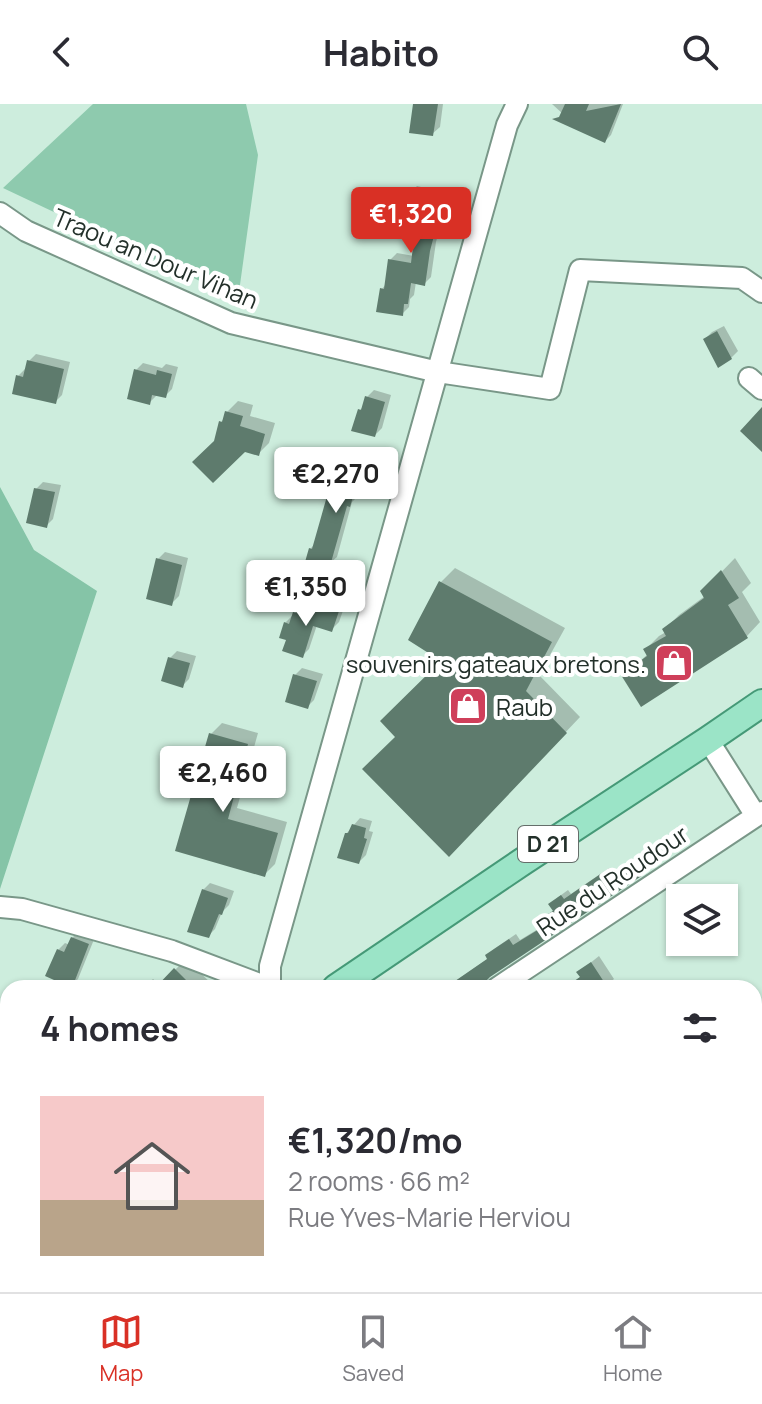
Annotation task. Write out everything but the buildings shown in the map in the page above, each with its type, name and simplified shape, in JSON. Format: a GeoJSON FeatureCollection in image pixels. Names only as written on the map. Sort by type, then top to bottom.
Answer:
{"type":"FeatureCollection","features":[{"type":"Feature","properties":{"kind":"main road","name":"D 21"},"geometry":{"type":"LineString","coordinates":[[348,980],[762,703]]}},
{"type":"Feature","properties":{"kind":"street"},"geometry":{"type":"LineString","coordinates":[[270,980],[270,966],[507,125],[517,104]]}},
{"type":"Feature","properties":{"kind":"street","name":"Traou an Dour Vihan"},"geometry":{"type":"LineString","coordinates":[[0,213],[26,231],[231,323],[438,372],[550,389],[580,270],[742,278],[762,292]]}},
{"type":"Feature","properties":{"kind":"street","name":"Rue du Roudour"},"geometry":{"type":"LineString","coordinates":[[509,980],[759,814],[708,740]]}},
{"type":"Feature","properties":{"kind":"street"},"geometry":{"type":"LineString","coordinates":[[0,907],[22,909],[117,934],[249,980]]}},
{"type":"Feature","properties":{"kind":"green space"},"geometry":{"type":"Polygon","coordinates":[[[93,104],[246,104],[258,155],[238,299],[3,188],[93,104]]]}},
{"type":"Feature","properties":{"kind":"green space"},"geometry":{"type":"Polygon","coordinates":[[[0,487],[34,550],[97,591],[0,889],[0,487]]]}},
{"type":"Feature","properties":{"kind":"place","name":"souvenirs gateaux bretons."},"geometry":{"type":"Point","coordinates":[674,663]}},
{"type":"Feature","properties":{"kind":"place","name":"Raub"},"geometry":{"type":"Point","coordinates":[468,706]}}]}
